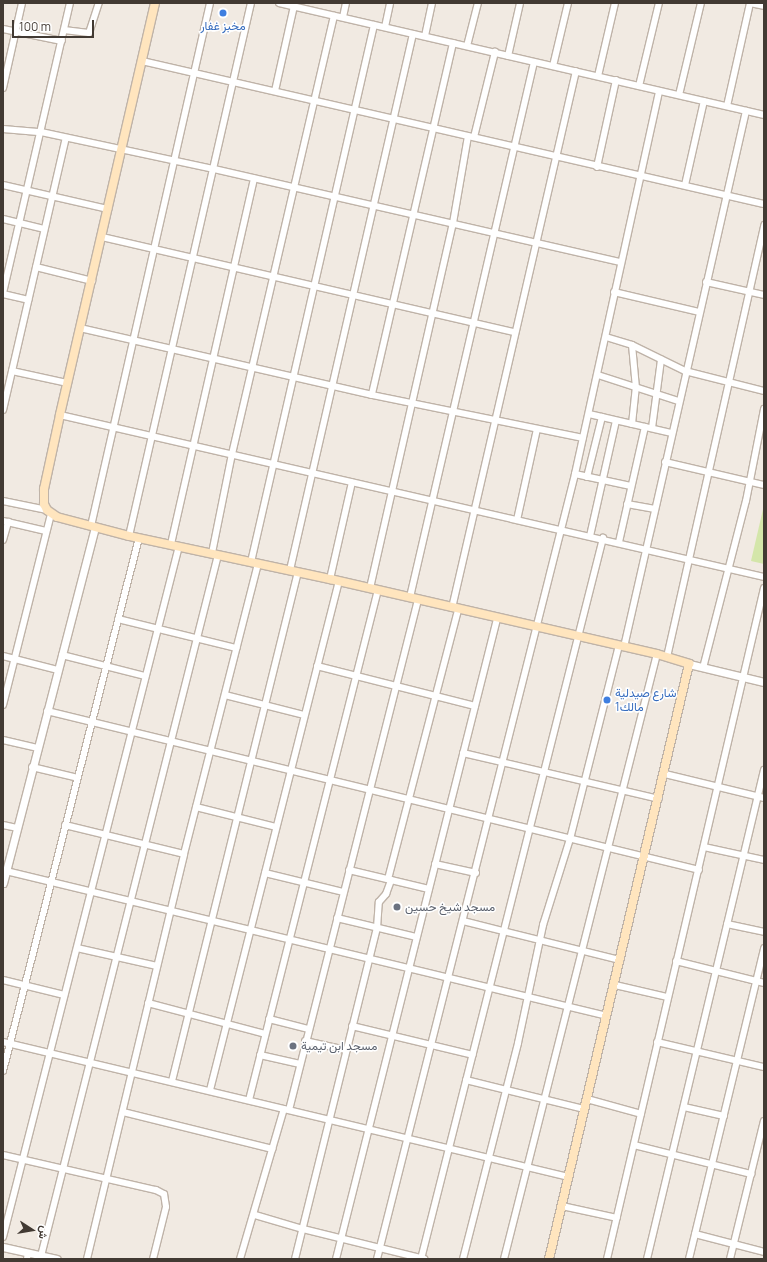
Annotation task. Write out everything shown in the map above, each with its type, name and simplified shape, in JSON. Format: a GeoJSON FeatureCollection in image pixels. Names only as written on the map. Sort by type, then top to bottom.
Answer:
{"type":"FeatureCollection","features":[{"type":"Feature","properties":{"kind":"main road"},"geometry":{"type":"LineString","coordinates":[[155,3],[92,281],[67,382],[44,489],[44,504],[49,512],[93,527],[129,536],[414,598],[498,619],[657,654],[689,664],[665,774],[549,1259]]}},
{"type":"Feature","properties":{"kind":"street"},"geometry":{"type":"LineString","coordinates":[[3,88],[4,78],[22,3]]}},
{"type":"Feature","properties":{"kind":"street"},"geometry":{"type":"LineString","coordinates":[[28,300],[3,293],[70,3]]}},
{"type":"Feature","properties":{"kind":"street"},"geometry":{"type":"LineString","coordinates":[[64,30],[89,33],[99,3]]}},
{"type":"Feature","properties":{"kind":"street"},"geometry":{"type":"LineString","coordinates":[[3,882],[62,655],[93,527],[132,340],[210,3]]}},
{"type":"Feature","properties":{"kind":"street"},"geometry":{"type":"LineString","coordinates":[[129,536],[251,3]]}},
{"type":"Feature","properties":{"kind":"street"},"geometry":{"type":"LineString","coordinates":[[279,3],[302,6],[342,18],[764,115]]}},
{"type":"Feature","properties":{"kind":"street"},"geometry":{"type":"LineString","coordinates":[[342,18],[346,3]]}},
{"type":"Feature","properties":{"kind":"street"},"geometry":{"type":"LineString","coordinates":[[385,27],[390,3]]}},
{"type":"Feature","properties":{"kind":"street"},"geometry":{"type":"LineString","coordinates":[[425,36],[432,3]]}},
{"type":"Feature","properties":{"kind":"street"},"geometry":{"type":"LineString","coordinates":[[467,46],[478,3]]}},
{"type":"Feature","properties":{"kind":"street"},"geometry":{"type":"LineString","coordinates":[[508,56],[520,3]]}},
{"type":"Feature","properties":{"kind":"street"},"geometry":{"type":"LineString","coordinates":[[553,66],[568,3]]}},
{"type":"Feature","properties":{"kind":"street"},"geometry":{"type":"LineString","coordinates":[[598,76],[615,3]]}},
{"type":"Feature","properties":{"kind":"street"},"geometry":{"type":"LineString","coordinates":[[639,86],[659,3]]}},
{"type":"Feature","properties":{"kind":"street"},"geometry":{"type":"LineString","coordinates":[[679,95],[700,3]]}},
{"type":"Feature","properties":{"kind":"street"},"geometry":{"type":"LineString","coordinates":[[727,106],[750,3],[764,6]]}},
{"type":"Feature","properties":{"kind":"street"},"geometry":{"type":"LineString","coordinates":[[275,91],[294,6]]}},
{"type":"Feature","properties":{"kind":"street"},"geometry":{"type":"LineString","coordinates":[[41,1256],[197,638],[215,554],[232,454],[313,100],[334,16]]}},
{"type":"Feature","properties":{"kind":"street"},"geometry":{"type":"LineString","coordinates":[[88,1259],[158,966],[170,909],[236,648],[254,563],[272,464],[374,25]]}},
{"type":"Feature","properties":{"kind":"street"},"geometry":{"type":"LineString","coordinates":[[3,29],[62,41]]}},
{"type":"Feature","properties":{"kind":"street"},"geometry":{"type":"LineString","coordinates":[[172,1081],[187,1012],[264,706],[294,571],[313,473],[413,34]]}},
{"type":"Feature","properties":{"kind":"street"},"geometry":{"type":"LineString","coordinates":[[372,395],[453,43]]}},
{"type":"Feature","properties":{"kind":"street"},"geometry":{"type":"LineString","coordinates":[[249,1100],[356,677],[392,491],[471,137],[494,52]]}},
{"type":"Feature","properties":{"kind":"street"},"geometry":{"type":"LineString","coordinates":[[142,62],[234,81],[514,146],[597,167],[685,185],[764,204]]}},
{"type":"Feature","properties":{"kind":"street"},"geometry":{"type":"LineString","coordinates":[[240,1259],[255,1215],[273,1149],[287,1110],[300,1064],[369,790],[397,688],[433,500],[534,62]]}},
{"type":"Feature","properties":{"kind":"street"},"geometry":{"type":"LineString","coordinates":[[295,1259],[376,928],[379,900],[386,894],[390,880],[436,696],[455,609],[474,510],[576,71]]}},
{"type":"Feature","properties":{"kind":"street"},"geometry":{"type":"LineString","coordinates":[[597,167],[616,80]]}},
{"type":"Feature","properties":{"kind":"street"},"geometry":{"type":"LineString","coordinates":[[377,1259],[490,819],[562,530],[598,375],[614,292],[659,90]]}},
{"type":"Feature","properties":{"kind":"street"},"geometry":{"type":"LineString","coordinates":[[685,185],[704,101]]}},
{"type":"Feature","properties":{"kind":"street"},"geometry":{"type":"LineString","coordinates":[[463,1259],[506,1090],[540,941],[570,839],[646,549],[678,401],[746,111]]}},
{"type":"Feature","properties":{"kind":"street"},"geometry":{"type":"LineString","coordinates":[[3,128],[40,132],[122,149],[494,232],[535,243],[621,262]]}},
{"type":"Feature","properties":{"kind":"street"},"geometry":{"type":"LineString","coordinates":[[3,410],[66,138]]}},
{"type":"Feature","properties":{"kind":"street"},"geometry":{"type":"LineString","coordinates":[[3,1237],[77,948],[90,890],[158,628],[212,358],[254,178]]}},
{"type":"Feature","properties":{"kind":"street"},"geometry":{"type":"LineString","coordinates":[[3,185],[108,209]]}},
{"type":"Feature","properties":{"kind":"street"},"geometry":{"type":"LineString","coordinates":[[3,219],[44,229]]}},
{"type":"Feature","properties":{"kind":"street"},"geometry":{"type":"LineString","coordinates":[[667,657],[687,559],[764,225]]}},
{"type":"Feature","properties":{"kind":"street"},"geometry":{"type":"LineString","coordinates":[[102,237],[393,306],[515,332]]}},
{"type":"Feature","properties":{"kind":"street"},"geometry":{"type":"LineString","coordinates":[[36,268],[92,281]]}},
{"type":"Feature","properties":{"kind":"street"},"geometry":{"type":"LineString","coordinates":[[706,282],[764,295]]}},
{"type":"Feature","properties":{"kind":"street"},"geometry":{"type":"LineString","coordinates":[[614,292],[699,312]]}},
{"type":"Feature","properties":{"kind":"street"},"geometry":{"type":"LineString","coordinates":[[80,328],[453,413],[584,438]]}},
{"type":"Feature","properties":{"kind":"street"},"geometry":{"type":"LineString","coordinates":[[606,337],[632,345],[685,371],[764,391]]}},
{"type":"Feature","properties":{"kind":"street"},"geometry":{"type":"LineString","coordinates":[[632,345],[636,388],[632,424]]}},
{"type":"Feature","properties":{"kind":"street"},"geometry":{"type":"LineString","coordinates":[[652,428],[661,360]]}},
{"type":"Feature","properties":{"kind":"street"},"geometry":{"type":"LineString","coordinates":[[12,371],[67,382]]}},
{"type":"Feature","properties":{"kind":"street"},"geometry":{"type":"LineString","coordinates":[[598,375],[678,401]]}},
{"type":"Feature","properties":{"kind":"street"},"geometry":{"type":"LineString","coordinates":[[703,668],[727,568],[746,501],[748,481],[761,436],[764,409]]}},
{"type":"Feature","properties":{"kind":"street"},"geometry":{"type":"LineString","coordinates":[[60,414],[516,520],[603,538],[764,577]]}},
{"type":"Feature","properties":{"kind":"street"},"geometry":{"type":"LineString","coordinates":[[589,414],[671,433]]}},
{"type":"Feature","properties":{"kind":"street"},"geometry":{"type":"LineString","coordinates":[[587,477],[602,417]]}},
{"type":"Feature","properties":{"kind":"street"},"geometry":{"type":"LineString","coordinates":[[590,536],[616,421]]}},
{"type":"Feature","properties":{"kind":"street"},"geometry":{"type":"LineString","coordinates":[[619,542],[645,427]]}},
{"type":"Feature","properties":{"kind":"street"},"geometry":{"type":"LineString","coordinates":[[516,520],[536,429]]}},
{"type":"Feature","properties":{"kind":"street"},"geometry":{"type":"LineString","coordinates":[[665,462],[764,485]]}},
{"type":"Feature","properties":{"kind":"street"},"geometry":{"type":"LineString","coordinates":[[575,474],[631,486]]}},
{"type":"Feature","properties":{"kind":"street"},"geometry":{"type":"LineString","coordinates":[[330,579],[352,482]]}},
{"type":"Feature","properties":{"kind":"street"},"geometry":{"type":"LineString","coordinates":[[3,501],[49,512],[46,531],[3,706]]}},
{"type":"Feature","properties":{"kind":"street"},"geometry":{"type":"LineString","coordinates":[[628,504],[654,509]]}},
{"type":"Feature","properties":{"kind":"street"},"geometry":{"type":"LineString","coordinates":[[3,540],[5,522],[46,531]]}},
{"type":"Feature","properties":{"kind":"street"},"geometry":{"type":"LineString","coordinates":[[3,1071],[50,881],[78,778],[139,538]]}},
{"type":"Feature","properties":{"kind":"street"},"geometry":{"type":"LineString","coordinates":[[255,1215],[303,1230],[341,1238],[422,1259],[473,1055],[502,931],[603,538]]}},
{"type":"Feature","properties":{"kind":"street"},"geometry":{"type":"LineString","coordinates":[[210,1090],[339,581]]}},
{"type":"Feature","properties":{"kind":"street"},"geometry":{"type":"LineString","coordinates":[[607,1259],[667,997],[745,679],[764,588]]}},
{"type":"Feature","properties":{"kind":"street"},"geometry":{"type":"LineString","coordinates":[[118,619],[236,648]]}},
{"type":"Feature","properties":{"kind":"street"},"geometry":{"type":"LineString","coordinates":[[336,1259],[408,968],[498,619]]}},
{"type":"Feature","properties":{"kind":"street"},"geometry":{"type":"LineString","coordinates":[[504,1259],[657,654]]}},
{"type":"Feature","properties":{"kind":"street"},"geometry":{"type":"LineString","coordinates":[[62,655],[145,676]]}},
{"type":"Feature","properties":{"kind":"street"},"geometry":{"type":"LineString","coordinates":[[3,656],[58,670]]}},
{"type":"Feature","properties":{"kind":"street"},"geometry":{"type":"LineString","coordinates":[[689,664],[745,679],[764,682]]}},
{"type":"Feature","properties":{"kind":"street"},"geometry":{"type":"LineString","coordinates":[[317,666],[397,688],[475,706]]}},
{"type":"Feature","properties":{"kind":"street"},"geometry":{"type":"LineString","coordinates":[[225,695],[304,715]]}},
{"type":"Feature","properties":{"kind":"street"},"geometry":{"type":"LineString","coordinates":[[47,711],[369,790],[450,808],[529,829],[699,870]]}},
{"type":"Feature","properties":{"kind":"street"},"geometry":{"type":"LineString","coordinates":[[3,740],[37,748]]}},
{"type":"Feature","properties":{"kind":"street"},"geometry":{"type":"LineString","coordinates":[[464,752],[543,773],[659,799]]}},
{"type":"Feature","properties":{"kind":"street"},"geometry":{"type":"LineString","coordinates":[[32,767],[78,778]]}},
{"type":"Feature","properties":{"kind":"street"},"geometry":{"type":"LineString","coordinates":[[647,1259],[744,855],[761,797],[764,770]]}},
{"type":"Feature","properties":{"kind":"street"},"geometry":{"type":"LineString","coordinates":[[665,774],[761,797]]}},
{"type":"Feature","properties":{"kind":"street"},"geometry":{"type":"LineString","coordinates":[[196,807],[276,827]]}},
{"type":"Feature","properties":{"kind":"street"},"geometry":{"type":"LineString","coordinates":[[3,825],[17,828]]}},
{"type":"Feature","properties":{"kind":"street"},"geometry":{"type":"LineString","coordinates":[[65,825],[184,854]]}},
{"type":"Feature","properties":{"kind":"street"},"geometry":{"type":"LineString","coordinates":[[704,847],[764,860]]}},
{"type":"Feature","properties":{"kind":"street"},"geometry":{"type":"LineString","coordinates":[[435,864],[476,874]]}},
{"type":"Feature","properties":{"kind":"street"},"geometry":{"type":"LineString","coordinates":[[349,870],[428,889]]}},
{"type":"Feature","properties":{"kind":"street"},"geometry":{"type":"LineString","coordinates":[[6,871],[250,928],[607,1016]]}},
{"type":"Feature","properties":{"kind":"street"},"geometry":{"type":"LineString","coordinates":[[264,873],[343,892]]}},
{"type":"Feature","properties":{"kind":"street"},"geometry":{"type":"LineString","coordinates":[[337,918],[416,937]]}},
{"type":"Feature","properties":{"kind":"street"},"geometry":{"type":"LineString","coordinates":[[463,921],[620,960]]}},
{"type":"Feature","properties":{"kind":"street"},"geometry":{"type":"LineString","coordinates":[[727,924],[764,932]]}},
{"type":"Feature","properties":{"kind":"street"},"geometry":{"type":"LineString","coordinates":[[77,948],[158,966]]}},
{"type":"Feature","properties":{"kind":"street"},"geometry":{"type":"LineString","coordinates":[[690,1259],[764,948]]}},
{"type":"Feature","properties":{"kind":"street"},"geometry":{"type":"LineString","coordinates":[[676,961],[764,983]]}},
{"type":"Feature","properties":{"kind":"street"},"geometry":{"type":"LineString","coordinates":[[3,980],[64,995]]}},
{"type":"Feature","properties":{"kind":"street"},"geometry":{"type":"LineString","coordinates":[[615,984],[667,997]]}},
{"type":"Feature","properties":{"kind":"street"},"geometry":{"type":"LineString","coordinates":[[148,1003],[226,1022],[265,1034]]}},
{"type":"Feature","properties":{"kind":"street"},"geometry":{"type":"LineString","coordinates":[[269,1019],[308,1029]]}},
{"type":"Feature","properties":{"kind":"street"},"geometry":{"type":"LineString","coordinates":[[352,1026],[473,1055]]}},
{"type":"Feature","properties":{"kind":"street"},"geometry":{"type":"LineString","coordinates":[[305,1041],[346,1050]]}},
{"type":"Feature","properties":{"kind":"street"},"geometry":{"type":"LineString","coordinates":[[3,1042],[210,1090],[368,1131],[527,1169],[569,1177]]}},
{"type":"Feature","properties":{"kind":"street"},"geometry":{"type":"LineString","coordinates":[[657,1042],[764,1067]]}},
{"type":"Feature","properties":{"kind":"street"},"geometry":{"type":"LineString","coordinates":[[260,1055],[300,1064]]}},
{"type":"Feature","properties":{"kind":"street"},"geometry":{"type":"LineString","coordinates":[[466,1080],[584,1109]]}},
{"type":"Feature","properties":{"kind":"street"},"geometry":{"type":"LineString","coordinates":[[587,1099],[641,1114]]}},
{"type":"Feature","properties":{"kind":"street"},"geometry":{"type":"LineString","coordinates":[[684,1106],[724,1116]]}},
{"type":"Feature","properties":{"kind":"street"},"geometry":{"type":"LineString","coordinates":[[123,1112],[273,1149]]}},
{"type":"Feature","properties":{"kind":"street"},"geometry":{"type":"LineString","coordinates":[[730,1259],[751,1174],[761,1143],[764,1121]]}},
{"type":"Feature","properties":{"kind":"street"},"geometry":{"type":"LineString","coordinates":[[634,1145],[751,1174]]}},
{"type":"Feature","properties":{"kind":"street"},"geometry":{"type":"LineString","coordinates":[[3,1155],[106,1180],[156,1190],[166,1196],[166,1207],[153,1259]]}},
{"type":"Feature","properties":{"kind":"street"},"geometry":{"type":"LineString","coordinates":[[562,1206],[617,1218]]}},
{"type":"Feature","properties":{"kind":"street"},"geometry":{"type":"LineString","coordinates":[[695,1234],[764,1252]]}},
{"type":"Feature","properties":{"kind":"street"},"geometry":{"type":"LineString","coordinates":[[3,1247],[28,1256],[41,1256],[57,1259]]}},
{"type":"Feature","properties":{"kind":"green space"},"geometry":{"type":"Polygon","coordinates":[[[764,505],[764,564],[751,561],[764,505]]]}},
{"type":"Feature","properties":{"kind":"place","name":"مخبز غفار"},"geometry":{"type":"Point","coordinates":[223,13]}},
{"type":"Feature","properties":{"kind":"place","name":"شارع صيدلية مالك1"},"geometry":{"type":"Point","coordinates":[607,700]}},
{"type":"Feature","properties":{"kind":"place","name":"مسجد شيخ حسين"},"geometry":{"type":"Point","coordinates":[397,907]}},
{"type":"Feature","properties":{"kind":"place","name":"مسجد ابن تيمية"},"geometry":{"type":"Point","coordinates":[293,1046]}}]}
